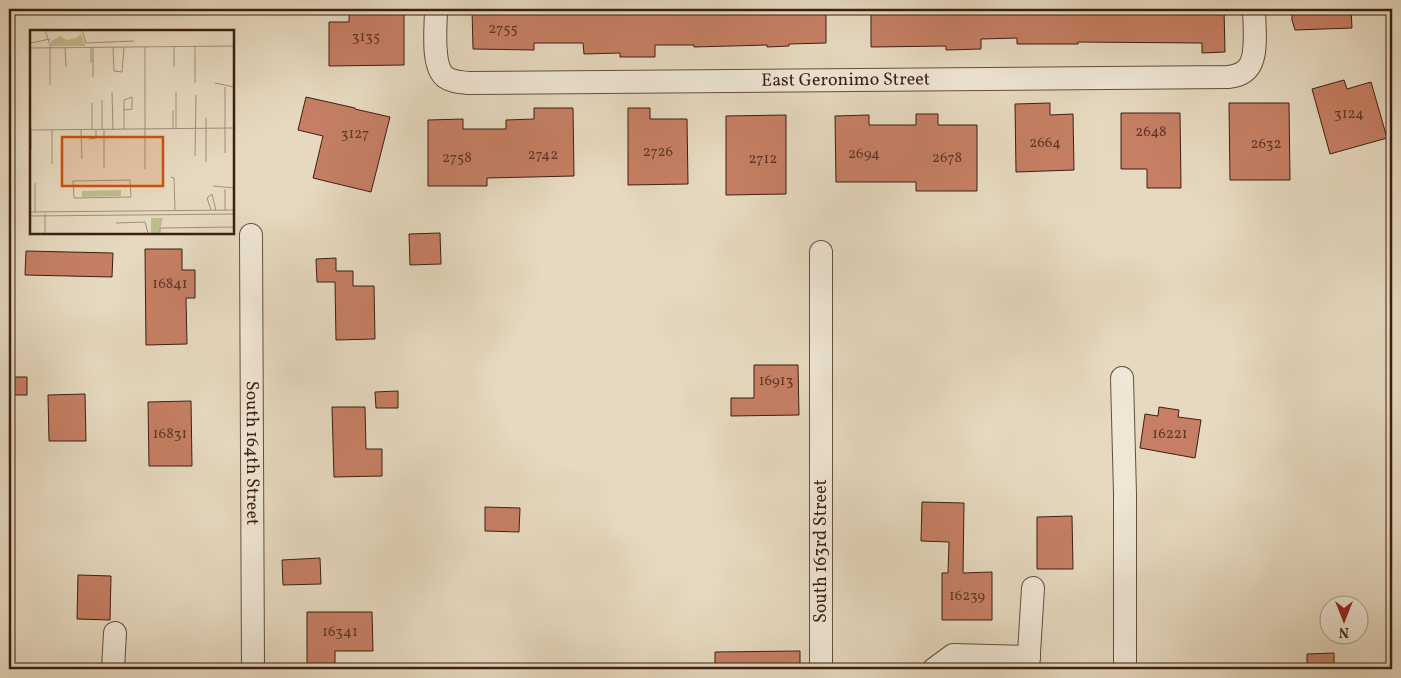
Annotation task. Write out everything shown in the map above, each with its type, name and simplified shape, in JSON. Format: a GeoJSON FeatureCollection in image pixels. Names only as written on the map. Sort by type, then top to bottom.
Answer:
{"type":"FeatureCollection","features":[{"type":"Feature","properties":{"kind":"street","name":"East Geronimo Street"},"geometry":{"type":"LineString","coordinates":[[436,9],[436,56],[445,76],[455,82],[487,83],[1228,77],[1239,75],[1248,70],[1253,59],[1254,9]]}},
{"type":"Feature","properties":{"kind":"street","name":"South 164th Street"},"geometry":{"type":"LineString","coordinates":[[251,235],[253,669]]}},
{"type":"Feature","properties":{"kind":"street","name":"South 163rd Street"},"geometry":{"type":"LineString","coordinates":[[820,252],[821,669]]}},
{"type":"Feature","properties":{"kind":"street"},"geometry":{"type":"LineString","coordinates":[[1122,378],[1125,494],[1125,669]]}},
{"type":"Feature","properties":{"kind":"street"},"geometry":{"type":"LineString","coordinates":[[934,669],[953,655],[1029,663],[1033,588]]}},
{"type":"Feature","properties":{"kind":"street"},"geometry":{"type":"LineString","coordinates":[[113,669],[115,633]]}},
{"type":"Feature","properties":{"kind":"building"},"geometry":{"type":"Polygon","coordinates":[[[349,9],[404,9],[404,65],[329,66],[329,22],[349,22],[349,9]]]}},
{"type":"Feature","properties":{"kind":"building"},"geometry":{"type":"Polygon","coordinates":[[[472,9],[826,9],[826,43],[789,44],[789,46],[767,47],[767,45],[694,47],[694,45],[655,45],[655,57],[620,57],[620,53],[584,54],[583,43],[534,43],[534,50],[473,49],[472,9]]]}},
{"type":"Feature","properties":{"kind":"building"},"geometry":{"type":"Polygon","coordinates":[[[871,9],[1224,9],[1225,52],[1202,53],[1202,43],[1078,42],[1078,44],[1017,44],[1017,38],[981,39],[981,49],[946,50],[946,46],[871,47],[871,9]]]}},
{"type":"Feature","properties":{"kind":"building"},"geometry":{"type":"Polygon","coordinates":[[[1292,9],[1351,9],[1352,28],[1295,30],[1292,20],[1292,9]]]}},
{"type":"Feature","properties":{"kind":"building"},"geometry":{"type":"Polygon","coordinates":[[[1344,80],[1347,89],[1371,82],[1387,138],[1330,154],[1312,89],[1344,80]]]}},
{"type":"Feature","properties":{"kind":"building"},"geometry":{"type":"Polygon","coordinates":[[[306,97],[390,117],[371,192],[313,178],[323,136],[298,130],[306,97]]]}},
{"type":"Feature","properties":{"kind":"building"},"geometry":{"type":"Polygon","coordinates":[[[1050,103],[1050,115],[1073,114],[1074,170],[1016,172],[1015,104],[1050,103]]]}},
{"type":"Feature","properties":{"kind":"building"},"geometry":{"type":"Polygon","coordinates":[[[1229,103],[1289,103],[1290,180],[1230,180],[1229,103]]]}},
{"type":"Feature","properties":{"kind":"building"},"geometry":{"type":"Polygon","coordinates":[[[534,108],[573,108],[574,176],[487,178],[487,186],[428,186],[428,120],[463,119],[463,129],[506,129],[506,120],[534,119],[534,108]]]}},
{"type":"Feature","properties":{"kind":"building"},"geometry":{"type":"Polygon","coordinates":[[[628,108],[650,108],[650,119],[687,119],[688,184],[628,185],[628,108]]]}},
{"type":"Feature","properties":{"kind":"building"},"geometry":{"type":"Polygon","coordinates":[[[1121,113],[1180,113],[1181,188],[1147,188],[1147,169],[1121,169],[1121,113]]]}},
{"type":"Feature","properties":{"kind":"building"},"geometry":{"type":"Polygon","coordinates":[[[916,114],[938,114],[938,125],[977,125],[977,191],[916,191],[916,182],[836,182],[835,116],[869,115],[869,125],[916,125],[916,114]]]}},
{"type":"Feature","properties":{"kind":"building"},"geometry":{"type":"Polygon","coordinates":[[[786,115],[786,194],[726,195],[726,116],[786,115]]]}},
{"type":"Feature","properties":{"kind":"building"},"geometry":{"type":"Polygon","coordinates":[[[440,233],[441,264],[410,265],[409,234],[440,233]]]}},
{"type":"Feature","properties":{"kind":"building"},"geometry":{"type":"Polygon","coordinates":[[[145,249],[182,249],[182,270],[195,270],[195,298],[186,298],[187,344],[146,345],[145,249]]]}},
{"type":"Feature","properties":{"kind":"building"},"geometry":{"type":"Polygon","coordinates":[[[26,251],[113,253],[112,277],[25,275],[26,251]]]}},
{"type":"Feature","properties":{"kind":"building"},"geometry":{"type":"Polygon","coordinates":[[[336,258],[336,271],[353,271],[353,286],[374,286],[375,339],[336,340],[335,282],[317,282],[316,259],[336,258]]]}},
{"type":"Feature","properties":{"kind":"building"},"geometry":{"type":"Polygon","coordinates":[[[754,365],[798,365],[799,415],[731,416],[731,398],[754,398],[754,365]]]}},
{"type":"Feature","properties":{"kind":"building"},"geometry":{"type":"Polygon","coordinates":[[[9,377],[27,377],[27,395],[9,395],[9,377]]]}},
{"type":"Feature","properties":{"kind":"building"},"geometry":{"type":"Polygon","coordinates":[[[398,391],[398,408],[376,408],[375,392],[398,391]]]}},
{"type":"Feature","properties":{"kind":"building"},"geometry":{"type":"Polygon","coordinates":[[[85,394],[86,441],[49,441],[48,395],[85,394]]]}},
{"type":"Feature","properties":{"kind":"building"},"geometry":{"type":"Polygon","coordinates":[[[191,401],[192,466],[149,466],[148,402],[191,401]]]}},
{"type":"Feature","properties":{"kind":"building"},"geometry":{"type":"Polygon","coordinates":[[[332,407],[365,407],[366,449],[382,449],[382,476],[334,477],[332,407]]]}},
{"type":"Feature","properties":{"kind":"building"},"geometry":{"type":"Polygon","coordinates":[[[1159,407],[1179,410],[1178,417],[1201,420],[1195,458],[1140,448],[1145,414],[1158,416],[1159,407]]]}},
{"type":"Feature","properties":{"kind":"building"},"geometry":{"type":"Polygon","coordinates":[[[922,502],[964,503],[963,573],[992,572],[992,620],[942,620],[942,573],[948,573],[949,542],[921,541],[922,502]]]}},
{"type":"Feature","properties":{"kind":"building"},"geometry":{"type":"Polygon","coordinates":[[[485,507],[520,508],[519,532],[485,531],[485,507]]]}},
{"type":"Feature","properties":{"kind":"building"},"geometry":{"type":"Polygon","coordinates":[[[1072,516],[1073,569],[1037,569],[1037,517],[1072,516]]]}},
{"type":"Feature","properties":{"kind":"building"},"geometry":{"type":"Polygon","coordinates":[[[320,558],[321,584],[283,585],[282,560],[320,558]]]}},
{"type":"Feature","properties":{"kind":"building"},"geometry":{"type":"Polygon","coordinates":[[[78,575],[111,576],[110,620],[77,619],[78,575]]]}},
{"type":"Feature","properties":{"kind":"building"},"geometry":{"type":"Polygon","coordinates":[[[307,612],[372,612],[373,651],[335,651],[335,669],[307,669],[307,612]]]}},
{"type":"Feature","properties":{"kind":"building"},"geometry":{"type":"Polygon","coordinates":[[[800,651],[800,669],[715,669],[715,652],[800,651]]]}},
{"type":"Feature","properties":{"kind":"building"},"geometry":{"type":"Polygon","coordinates":[[[1334,653],[1334,669],[1307,669],[1307,654],[1334,653]]]}}]}
